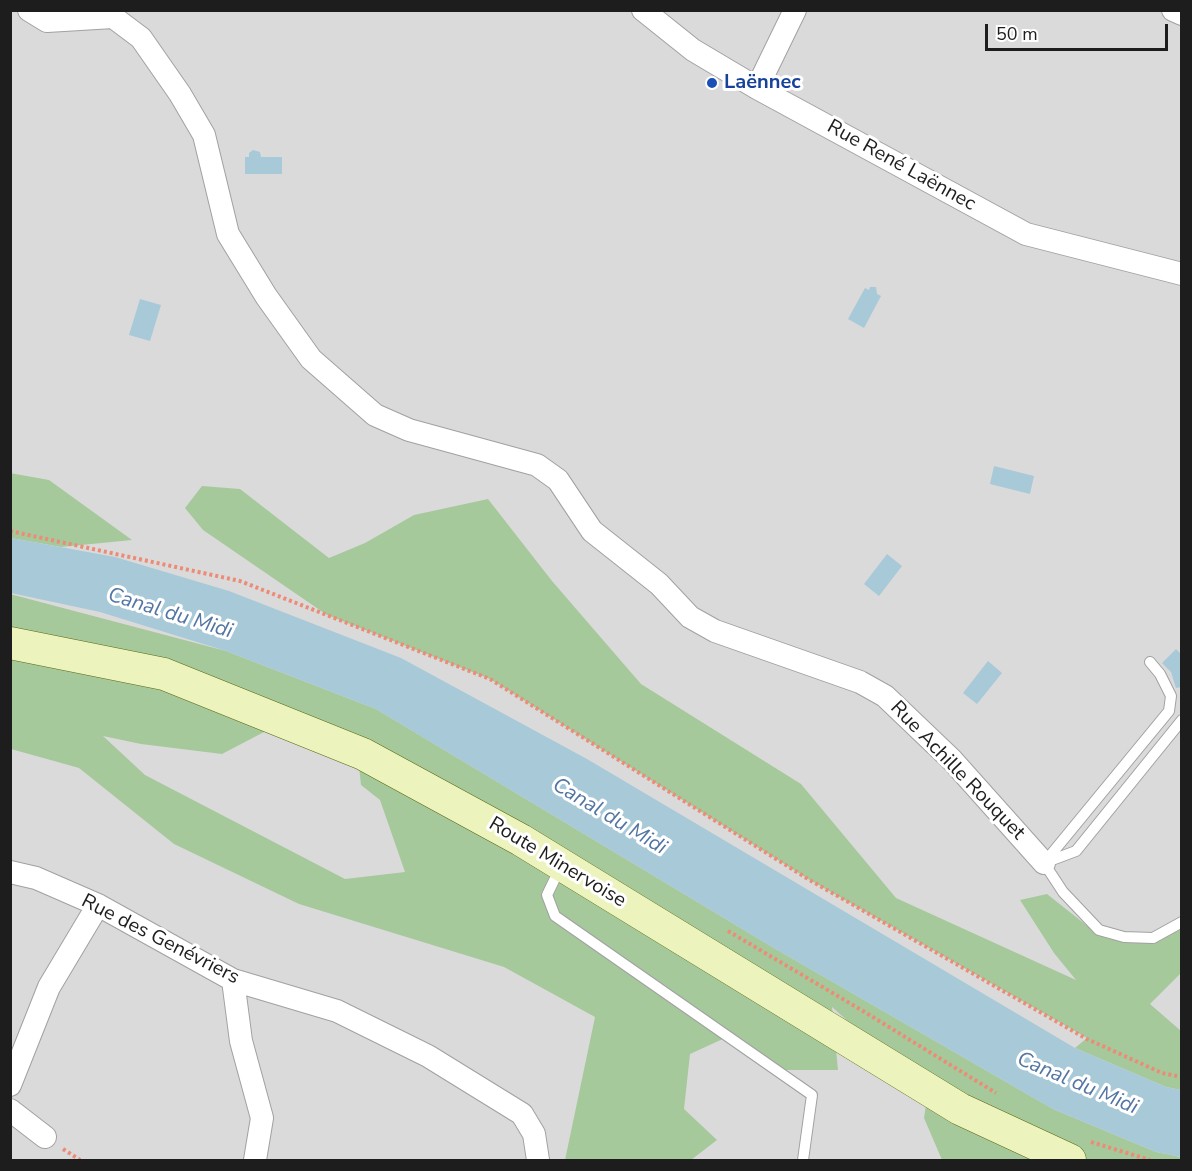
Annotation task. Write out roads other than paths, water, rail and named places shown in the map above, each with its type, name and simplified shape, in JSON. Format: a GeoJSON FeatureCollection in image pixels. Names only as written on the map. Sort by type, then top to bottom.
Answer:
{"type":"FeatureCollection","features":[{"type":"Feature","properties":{"kind":"main road","name":"Route Minervoise"},"geometry":{"type":"LineString","coordinates":[[10,643],[164,674],[363,754],[521,840],[960,1109],[1070,1161]]}},
{"type":"Feature","properties":{"kind":"street","name":"Rue Achille Rouquet"},"geometry":{"type":"LineString","coordinates":[[28,10],[47,21],[116,14],[141,38],[180,94],[204,135],[228,234],[266,296],[311,359],[375,416],[409,430],[537,465],[558,480],[592,531],[659,584],[690,617],[715,631],[860,682],[885,696],[952,760],[1044,863]]}},
{"type":"Feature","properties":{"kind":"street","name":"Rue René Laënnec"},"geometry":{"type":"LineString","coordinates":[[643,10],[693,50],[757,88],[1026,234],[1182,274]]}},
{"type":"Feature","properties":{"kind":"street"},"geometry":{"type":"LineString","coordinates":[[757,88],[795,10]]}},
{"type":"Feature","properties":{"kind":"street"},"geometry":{"type":"LineString","coordinates":[[1173,10],[1182,14]]}},
{"type":"Feature","properties":{"kind":"street","name":"Rue des Genévriers"},"geometry":{"type":"LineString","coordinates":[[10,872],[36,878],[98,905],[233,980],[337,1011],[428,1056],[522,1114],[534,1134],[538,1161]]}},
{"type":"Feature","properties":{"kind":"street"},"geometry":{"type":"LineString","coordinates":[[10,1085],[49,987],[98,905]]}},
{"type":"Feature","properties":{"kind":"street"},"geometry":{"type":"LineString","coordinates":[[233,980],[241,1041],[262,1118],[255,1161]]}},
{"type":"Feature","properties":{"kind":"street"},"geometry":{"type":"LineString","coordinates":[[10,1110],[45,1137]]}},
{"type":"Feature","properties":{"kind":"lane"},"geometry":{"type":"LineString","coordinates":[[1044,863],[1170,711],[1172,696],[1160,674],[1150,663]]}},
{"type":"Feature","properties":{"kind":"lane"},"geometry":{"type":"LineString","coordinates":[[1044,863],[1076,851],[1182,720]]}},
{"type":"Feature","properties":{"kind":"lane"},"geometry":{"type":"LineString","coordinates":[[1044,863],[1063,892],[1099,930],[1124,937],[1153,938],[1182,922]]}},
{"type":"Feature","properties":{"kind":"lane"},"geometry":{"type":"LineString","coordinates":[[562,865],[547,895],[555,916],[812,1095],[803,1161]]}},
{"type":"Feature","properties":{"kind":"water"},"geometry":{"type":"Polygon","coordinates":[[[253,150],[260,152],[261,157],[282,157],[282,174],[245,174],[245,157],[249,157],[249,153],[253,150]]]}},
{"type":"Feature","properties":{"kind":"water"},"geometry":{"type":"Polygon","coordinates":[[[870,287],[876,287],[877,294],[881,296],[864,328],[848,319],[865,288],[869,290],[870,287]]]}},
{"type":"Feature","properties":{"kind":"water"},"geometry":{"type":"Polygon","coordinates":[[[140,299],[161,305],[150,341],[129,335],[140,299]]]}},
{"type":"Feature","properties":{"kind":"water"},"geometry":{"type":"Polygon","coordinates":[[[994,466],[1034,476],[1030,494],[990,484],[994,466]]]}},
{"type":"Feature","properties":{"kind":"water","name":"Canal du Midi"},"geometry":{"type":"Polygon","coordinates":[[[11,538],[115,557],[229,591],[401,658],[587,759],[1075,1048],[1166,1087],[1181,1090],[1181,1157],[1156,1152],[1053,1109],[774,948],[376,709],[226,651],[100,612],[11,593],[11,538]]]}},
{"type":"Feature","properties":{"kind":"water"},"geometry":{"type":"Polygon","coordinates":[[[887,554],[902,566],[879,596],[864,584],[887,554]]]}},
{"type":"Feature","properties":{"kind":"water"},"geometry":{"type":"Polygon","coordinates":[[[1176,649],[1181,654],[1182,687],[1176,688],[1171,672],[1162,663],[1176,649]]]}},
{"type":"Feature","properties":{"kind":"water"},"geometry":{"type":"Polygon","coordinates":[[[988,661],[1002,673],[977,704],[963,693],[988,661]]]}},
{"type":"Feature","properties":{"kind":"place","name":"Laënnec"},"geometry":{"type":"Point","coordinates":[712,83]}}]}
